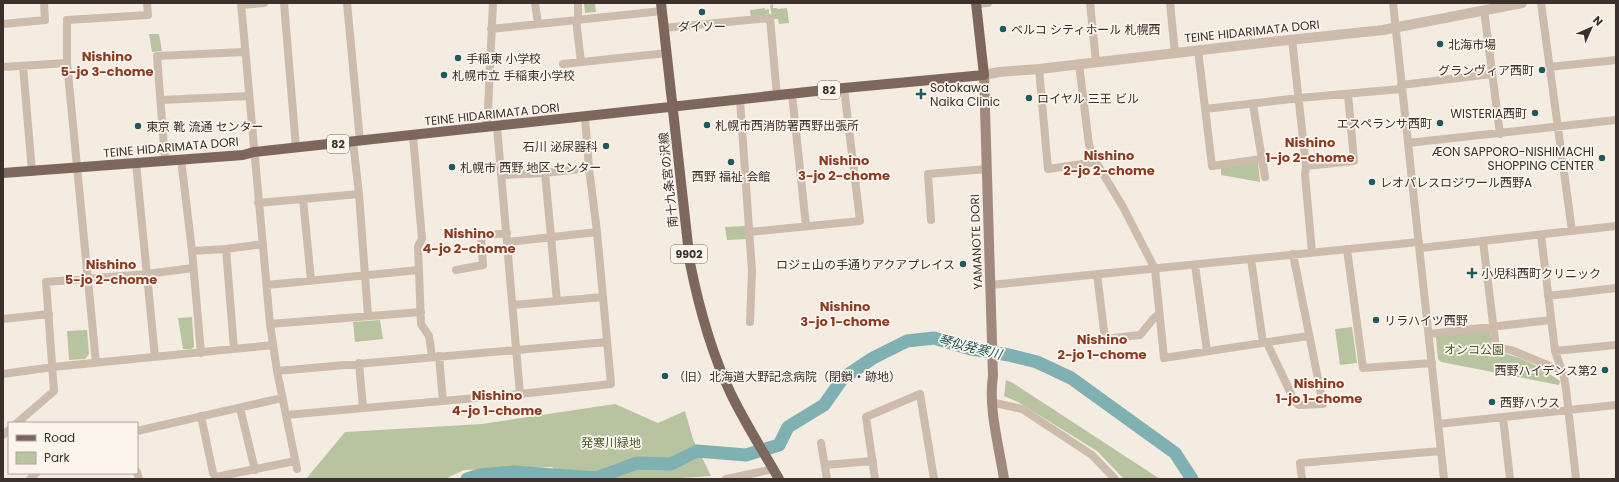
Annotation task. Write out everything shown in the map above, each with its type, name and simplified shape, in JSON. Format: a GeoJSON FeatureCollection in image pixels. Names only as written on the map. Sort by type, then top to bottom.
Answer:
{"type":"FeatureCollection","features":[{"type":"Feature","properties":{"kind":"main road","name":"YAMANOTE DORI"},"geometry":{"type":"LineString","coordinates":[[976,4],[984,75],[993,376],[991,402],[1004,479]]}},
{"type":"Feature","properties":{"kind":"main road","name":"南十九条宮の沢線"},"geometry":{"type":"LineString","coordinates":[[662,7],[690,263],[698,303],[708,338],[731,394],[742,416],[779,479]]}},
{"type":"Feature","properties":{"kind":"main road","name":"TEINE HIDARIMATA DORI"},"geometry":{"type":"LineString","coordinates":[[3,173],[243,155],[254,152],[674,108],[844,88],[984,75]]}},
{"type":"Feature","properties":{"kind":"street"},"geometry":{"type":"LineString","coordinates":[[3,24],[45,20],[44,3]]}},
{"type":"Feature","properties":{"kind":"street"},"geometry":{"type":"LineString","coordinates":[[96,363],[67,63],[66,20],[148,15],[147,3]]}},
{"type":"Feature","properties":{"kind":"street"},"geometry":{"type":"LineString","coordinates":[[201,416],[213,473],[216,477],[296,465],[277,371],[270,324],[248,96],[241,4],[264,3]]}},
{"type":"Feature","properties":{"kind":"street"},"geometry":{"type":"LineString","coordinates":[[284,3],[296,148]]}},
{"type":"Feature","properties":{"kind":"street"},"geometry":{"type":"LineString","coordinates":[[347,3],[368,316]]}},
{"type":"Feature","properties":{"kind":"street"},"geometry":{"type":"LineString","coordinates":[[486,128],[493,3]]}},
{"type":"Feature","properties":{"kind":"street"},"geometry":{"type":"LineString","coordinates":[[535,3],[538,24]]}},
{"type":"Feature","properties":{"kind":"street"},"geometry":{"type":"LineString","coordinates":[[578,3],[577,20],[581,62]]}},
{"type":"Feature","properties":{"kind":"street"},"geometry":{"type":"LineString","coordinates":[[976,4],[988,3]]}},
{"type":"Feature","properties":{"kind":"street"},"geometry":{"type":"LineString","coordinates":[[1090,3],[1096,62]]}},
{"type":"Feature","properties":{"kind":"street"},"geometry":{"type":"LineString","coordinates":[[1170,3],[1175,53]]}},
{"type":"Feature","properties":{"kind":"street"},"geometry":{"type":"LineString","coordinates":[[1393,3],[1444,479]]}},
{"type":"Feature","properties":{"kind":"street","name":"TEINE HIDARIMATA DORI"},"geometry":{"type":"LineString","coordinates":[[984,75],[999,72],[1038,69],[1292,39],[1383,30],[1522,3]]}},
{"type":"Feature","properties":{"kind":"street"},"geometry":{"type":"LineString","coordinates":[[1541,3],[1572,231]]}},
{"type":"Feature","properties":{"kind":"street"},"geometry":{"type":"LineString","coordinates":[[491,29],[577,20],[662,7]]}},
{"type":"Feature","properties":{"kind":"street"},"geometry":{"type":"LineString","coordinates":[[1484,10],[1500,134]]}},
{"type":"Feature","properties":{"kind":"street"},"geometry":{"type":"LineString","coordinates":[[664,28],[770,18],[777,96]]}},
{"type":"Feature","properties":{"kind":"street"},"geometry":{"type":"LineString","coordinates":[[1292,39],[1306,166],[1305,175],[1312,252]]}},
{"type":"Feature","properties":{"kind":"street"},"geometry":{"type":"LineString","coordinates":[[1198,50],[1212,166],[1261,159]]}},
{"type":"Feature","properties":{"kind":"street"},"geometry":{"type":"LineString","coordinates":[[165,160],[157,56],[245,52]]}},
{"type":"Feature","properties":{"kind":"street"},"geometry":{"type":"LineString","coordinates":[[563,64],[667,52]]}},
{"type":"Feature","properties":{"kind":"street"},"geometry":{"type":"LineString","coordinates":[[1549,67],[1616,60]]}},
{"type":"Feature","properties":{"kind":"street"},"geometry":{"type":"LineString","coordinates":[[3,67],[67,63]]}},
{"type":"Feature","properties":{"kind":"street"},"geometry":{"type":"LineString","coordinates":[[1079,64],[1088,146],[1123,207],[1155,269],[1164,358],[1308,336]]}},
{"type":"Feature","properties":{"kind":"street"},"geometry":{"type":"LineString","coordinates":[[23,66],[32,172]]}},
{"type":"Feature","properties":{"kind":"street"},"geometry":{"type":"LineString","coordinates":[[1038,69],[1048,169],[1096,162]]}},
{"type":"Feature","properties":{"kind":"street"},"geometry":{"type":"LineString","coordinates":[[1206,109],[1348,94],[1492,74]]}},
{"type":"Feature","properties":{"kind":"street"},"geometry":{"type":"LineString","coordinates":[[749,232],[860,221],[844,88]]}},
{"type":"Feature","properties":{"kind":"street"},"geometry":{"type":"LineString","coordinates":[[792,94],[806,226]]}},
{"type":"Feature","properties":{"kind":"street"},"geometry":{"type":"LineString","coordinates":[[1306,166],[1354,161],[1348,94]]}},
{"type":"Feature","properties":{"kind":"street"},"geometry":{"type":"LineString","coordinates":[[161,100],[248,96]]}},
{"type":"Feature","properties":{"kind":"street"},"geometry":{"type":"LineString","coordinates":[[740,100],[752,271],[750,322]]}},
{"type":"Feature","properties":{"kind":"street"},"geometry":{"type":"LineString","coordinates":[[1253,105],[1265,177]]}},
{"type":"Feature","properties":{"kind":"street"},"geometry":{"type":"LineString","coordinates":[[286,415],[520,394],[611,384],[585,117]]}},
{"type":"Feature","properties":{"kind":"street"},"geometry":{"type":"LineString","coordinates":[[1408,143],[1616,120]]}},
{"type":"Feature","properties":{"kind":"street"},"geometry":{"type":"LineString","coordinates":[[497,127],[520,394]]}},
{"type":"Feature","properties":{"kind":"street"},"geometry":{"type":"LineString","coordinates":[[413,136],[422,239],[418,246],[421,324],[429,336],[435,356],[443,401]]}},
{"type":"Feature","properties":{"kind":"street"},"geometry":{"type":"LineString","coordinates":[[181,159],[192,251],[201,353]]}},
{"type":"Feature","properties":{"kind":"street"},"geometry":{"type":"LineString","coordinates":[[136,163],[155,357]]}},
{"type":"Feature","properties":{"kind":"street"},"geometry":{"type":"LineString","coordinates":[[502,175],[546,173],[589,168]]}},
{"type":"Feature","properties":{"kind":"street"},"geometry":{"type":"LineString","coordinates":[[931,220],[928,174],[987,169]]}},
{"type":"Feature","properties":{"kind":"street"},"geometry":{"type":"LineString","coordinates":[[546,173],[557,301]]}},
{"type":"Feature","properties":{"kind":"street"},"geometry":{"type":"LineString","coordinates":[[258,203],[359,194]]}},
{"type":"Feature","properties":{"kind":"street"},"geometry":{"type":"LineString","coordinates":[[303,199],[311,280]]}},
{"type":"Feature","properties":{"kind":"street"},"geometry":{"type":"LineString","coordinates":[[990,285],[1312,252],[1483,241],[1616,226]]}},
{"type":"Feature","properties":{"kind":"street"},"geometry":{"type":"LineString","coordinates":[[508,242],[596,232]]}},
{"type":"Feature","properties":{"kind":"street"},"geometry":{"type":"LineString","coordinates":[[456,270],[483,265],[481,236],[507,233]]}},
{"type":"Feature","properties":{"kind":"street"},"geometry":{"type":"LineString","coordinates":[[1541,234],[1555,351],[1565,383],[1576,479]]}},
{"type":"Feature","properties":{"kind":"street"},"geometry":{"type":"LineString","coordinates":[[1483,241],[1496,348],[1511,350],[1562,372]]}},
{"type":"Feature","properties":{"kind":"street"},"geometry":{"type":"LineString","coordinates":[[192,251],[226,249],[263,244]]}},
{"type":"Feature","properties":{"kind":"street"},"geometry":{"type":"LineString","coordinates":[[226,249],[234,349]]}},
{"type":"Feature","properties":{"kind":"street"},"geometry":{"type":"LineString","coordinates":[[1348,249],[1363,368],[1432,363]]}},
{"type":"Feature","properties":{"kind":"street"},"geometry":{"type":"LineString","coordinates":[[1251,259],[1265,343],[1294,402],[1299,405],[1323,404],[1292,254]]}},
{"type":"Feature","properties":{"kind":"street"},"geometry":{"type":"LineString","coordinates":[[1195,265],[1207,351]]}},
{"type":"Feature","properties":{"kind":"street"},"geometry":{"type":"LineString","coordinates":[[19,422],[54,391],[46,282],[147,274],[193,268]]}},
{"type":"Feature","properties":{"kind":"street"},"geometry":{"type":"LineString","coordinates":[[267,285],[418,270]]}},
{"type":"Feature","properties":{"kind":"street"},"geometry":{"type":"LineString","coordinates":[[1097,274],[1105,339],[1140,335],[1154,318],[1160,314]]}},
{"type":"Feature","properties":{"kind":"street"},"geometry":{"type":"LineString","coordinates":[[1548,296],[1616,288]]}},
{"type":"Feature","properties":{"kind":"street"},"geometry":{"type":"LineString","coordinates":[[513,304],[602,297]]}},
{"type":"Feature","properties":{"kind":"street"},"geometry":{"type":"LineString","coordinates":[[270,324],[421,312]]}},
{"type":"Feature","properties":{"kind":"street"},"geometry":{"type":"LineString","coordinates":[[3,319],[49,314]]}},
{"type":"Feature","properties":{"kind":"street"},"geometry":{"type":"LineString","coordinates":[[1429,334],[1551,320]]}},
{"type":"Feature","properties":{"kind":"street"},"geometry":{"type":"LineString","coordinates":[[277,371],[607,342]]}},
{"type":"Feature","properties":{"kind":"street"},"geometry":{"type":"LineString","coordinates":[[1555,351],[1616,345]]}},
{"type":"Feature","properties":{"kind":"street"},"geometry":{"type":"LineString","coordinates":[[3,374],[53,367],[273,346]]}},
{"type":"Feature","properties":{"kind":"street"},"geometry":{"type":"LineString","coordinates":[[359,363],[363,408]]}},
{"type":"Feature","properties":{"kind":"street"},"geometry":{"type":"LineString","coordinates":[[875,479],[866,417],[920,394],[934,479]]}},
{"type":"Feature","properties":{"kind":"street"},"geometry":{"type":"LineString","coordinates":[[138,431],[282,398]]}},
{"type":"Feature","properties":{"kind":"street"},"geometry":{"type":"LineString","coordinates":[[991,402],[1022,409],[1092,455],[1115,479]]}},
{"type":"Feature","properties":{"kind":"street"},"geometry":{"type":"LineString","coordinates":[[1438,424],[1616,405]]}},
{"type":"Feature","properties":{"kind":"street"},"geometry":{"type":"LineString","coordinates":[[240,408],[255,470]]}},
{"type":"Feature","properties":{"kind":"street"},"geometry":{"type":"LineString","coordinates":[[1503,417],[1510,479]]}},
{"type":"Feature","properties":{"kind":"street"},"geometry":{"type":"LineString","coordinates":[[822,443],[827,479]]}},
{"type":"Feature","properties":{"kind":"street"},"geometry":{"type":"LineString","coordinates":[[1302,479],[1300,463],[1441,451]]}},
{"type":"Feature","properties":{"kind":"street"},"geometry":{"type":"LineString","coordinates":[[825,465],[872,461]]}},
{"type":"Feature","properties":{"kind":"street"},"geometry":{"type":"LineString","coordinates":[[726,479],[774,469]]}},
{"type":"Feature","properties":{"kind":"green space"},"geometry":{"type":"Polygon","coordinates":[[[584,3],[595,3],[596,12],[585,13],[584,3]]]}},
{"type":"Feature","properties":{"kind":"green space"},"geometry":{"type":"Polygon","coordinates":[[[773,4],[773,8],[787,8],[789,23],[779,24],[778,19],[772,19],[770,5],[773,4]]]}},
{"type":"Feature","properties":{"kind":"green space"},"geometry":{"type":"Polygon","coordinates":[[[765,8],[765,10],[769,9],[769,14],[751,17],[750,10],[765,8]]]}},
{"type":"Feature","properties":{"kind":"green space"},"geometry":{"type":"Polygon","coordinates":[[[149,34],[159,34],[162,51],[152,52],[149,34]]]}},
{"type":"Feature","properties":{"kind":"green space"},"geometry":{"type":"Polygon","coordinates":[[[1258,163],[1260,182],[1221,175],[1221,168],[1258,163]]]}},
{"type":"Feature","properties":{"kind":"green space"},"geometry":{"type":"Polygon","coordinates":[[[745,226],[746,239],[727,240],[725,227],[745,226]]]}},
{"type":"Feature","properties":{"kind":"green space"},"geometry":{"type":"Polygon","coordinates":[[[192,317],[194,347],[191,349],[183,349],[178,318],[192,317]]]}},
{"type":"Feature","properties":{"kind":"green space"},"geometry":{"type":"Polygon","coordinates":[[[380,320],[383,339],[355,342],[353,322],[380,320]]]}},
{"type":"Feature","properties":{"kind":"green space"},"geometry":{"type":"Polygon","coordinates":[[[1352,327],[1357,363],[1340,365],[1335,329],[1352,327]]]}},
{"type":"Feature","properties":{"kind":"green space"},"geometry":{"type":"Polygon","coordinates":[[[87,330],[89,354],[85,359],[69,360],[67,331],[87,330]]]}},
{"type":"Feature","properties":{"kind":"green space","name":"オンコ公園"},"geometry":{"type":"Polygon","coordinates":[[[1487,330],[1490,332],[1493,351],[1520,358],[1544,370],[1560,381],[1559,385],[1441,362],[1438,359],[1436,338],[1438,335],[1487,330]]]}},
{"type":"Feature","properties":{"kind":"green space"},"geometry":{"type":"Polygon","coordinates":[[[1006,380],[1013,383],[1160,479],[1124,479],[1097,451],[1018,402],[1004,396],[1006,380]]]}},
{"type":"Feature","properties":{"kind":"green space","name":"発寒川緑地"},"geometry":{"type":"Polygon","coordinates":[[[615,404],[658,423],[685,411],[693,439],[711,476],[666,479],[563,479],[552,467],[464,470],[445,479],[306,479],[345,432],[482,424],[615,404]]]}},
{"type":"Feature","properties":{"kind":"waterway","name":"琴似発寒川"},"geometry":{"type":"LineString","coordinates":[[467,479],[480,475],[513,472],[596,478],[637,463],[671,464],[697,451],[746,455],[779,445],[788,427],[824,405],[843,378],[873,358],[907,341],[934,338],[971,349],[1009,355],[1037,362],[1071,378],[1175,453],[1192,479]]}},
{"type":"Feature","properties":{"kind":"place","name":"ダイソー"},"geometry":{"type":"Point","coordinates":[702,12]}},
{"type":"Feature","properties":{"kind":"place","name":"ベルコ シティホール 札幌西"},"geometry":{"type":"Point","coordinates":[1003,29]}},
{"type":"Feature","properties":{"kind":"place","name":"北海市場"},"geometry":{"type":"Point","coordinates":[1440,44]}},
{"type":"Feature","properties":{"kind":"place","name":"手稲東 小学校"},"geometry":{"type":"Point","coordinates":[458,58]}},
{"type":"Feature","properties":{"kind":"place","name":"グランヴィア西町"},"geometry":{"type":"Point","coordinates":[1542,70]}},
{"type":"Feature","properties":{"kind":"place","name":"札幌市立 手稲東小学校"},"geometry":{"type":"Point","coordinates":[444,75]}},
{"type":"Feature","properties":{"kind":"place","name":"Sotokawa Naika Clinic"},"geometry":{"type":"Point","coordinates":[921,94]}},
{"type":"Feature","properties":{"kind":"place","name":"ロイヤル 三王 ビル"},"geometry":{"type":"Point","coordinates":[1029,98]}},
{"type":"Feature","properties":{"kind":"place","name":"WISTERIA西町"},"geometry":{"type":"Point","coordinates":[1535,113]}},
{"type":"Feature","properties":{"kind":"place","name":"エスペランサ西町"},"geometry":{"type":"Point","coordinates":[1440,123]}},
{"type":"Feature","properties":{"kind":"place","name":"札幌市西消防署西野出張所"},"geometry":{"type":"Point","coordinates":[707,125]}},
{"type":"Feature","properties":{"kind":"place","name":"東京 靴 流通 センター"},"geometry":{"type":"Point","coordinates":[138,126]}},
{"type":"Feature","properties":{"kind":"place","name":"石川 泌尿器科"},"geometry":{"type":"Point","coordinates":[606,146]}},
{"type":"Feature","properties":{"kind":"place","name":"ÆON SAPPORO-NISHIMACHI SHOPPING CENTER"},"geometry":{"type":"Point","coordinates":[1602,158]}},
{"type":"Feature","properties":{"kind":"place","name":"西野 福祉 会館"},"geometry":{"type":"Point","coordinates":[731,162]}},
{"type":"Feature","properties":{"kind":"place","name":"札幌市 西野 地区 センター"},"geometry":{"type":"Point","coordinates":[452,167]}},
{"type":"Feature","properties":{"kind":"place","name":"レオパレスロジワール西野A"},"geometry":{"type":"Point","coordinates":[1372,182]}},
{"type":"Feature","properties":{"kind":"place","name":"ロジェ山の手通りアクアプレイス"},"geometry":{"type":"Point","coordinates":[963,264]}},
{"type":"Feature","properties":{"kind":"place","name":"小児科西町クリニック"},"geometry":{"type":"Point","coordinates":[1472,273]}},
{"type":"Feature","properties":{"kind":"place","name":"リラハイツ西野"},"geometry":{"type":"Point","coordinates":[1376,320]}},
{"type":"Feature","properties":{"kind":"place","name":"西野ハイデンス第2"},"geometry":{"type":"Point","coordinates":[1605,370]}},
{"type":"Feature","properties":{"kind":"place","name":"（旧）北海道大野記念病院（閉鎖・跡地）"},"geometry":{"type":"Point","coordinates":[665,376]}},
{"type":"Feature","properties":{"kind":"place","name":"西野ハウス"},"geometry":{"type":"Point","coordinates":[1492,402]}},
{"type":"Feature","properties":{"kind":"district","name":"Nishino 5-jo 3-chome"},"geometry":{"type":"Point","coordinates":[107,64]}},
{"type":"Feature","properties":{"kind":"district","name":"Nishino 1-jo 2-chome"},"geometry":{"type":"Point","coordinates":[1310,150]}},
{"type":"Feature","properties":{"kind":"district","name":"Nishino 2-jo 2-chome"},"geometry":{"type":"Point","coordinates":[1109,162]}},
{"type":"Feature","properties":{"kind":"district","name":"Nishino 3-jo 2-chome"},"geometry":{"type":"Point","coordinates":[844,168]}},
{"type":"Feature","properties":{"kind":"district","name":"Nishino 4-jo 2-chome"},"geometry":{"type":"Point","coordinates":[469,240]}},
{"type":"Feature","properties":{"kind":"district","name":"Nishino 5-jo 2-chome"},"geometry":{"type":"Point","coordinates":[111,272]}},
{"type":"Feature","properties":{"kind":"district","name":"Nishino 3-jo 1-chome"},"geometry":{"type":"Point","coordinates":[845,314]}},
{"type":"Feature","properties":{"kind":"district","name":"Nishino 2-jo 1-chome"},"geometry":{"type":"Point","coordinates":[1102,346]}},
{"type":"Feature","properties":{"kind":"district","name":"Nishino 1-jo 1-chome"},"geometry":{"type":"Point","coordinates":[1319,390]}},
{"type":"Feature","properties":{"kind":"district","name":"Nishino 4-jo 1-chome"},"geometry":{"type":"Point","coordinates":[497,402]}}]}
